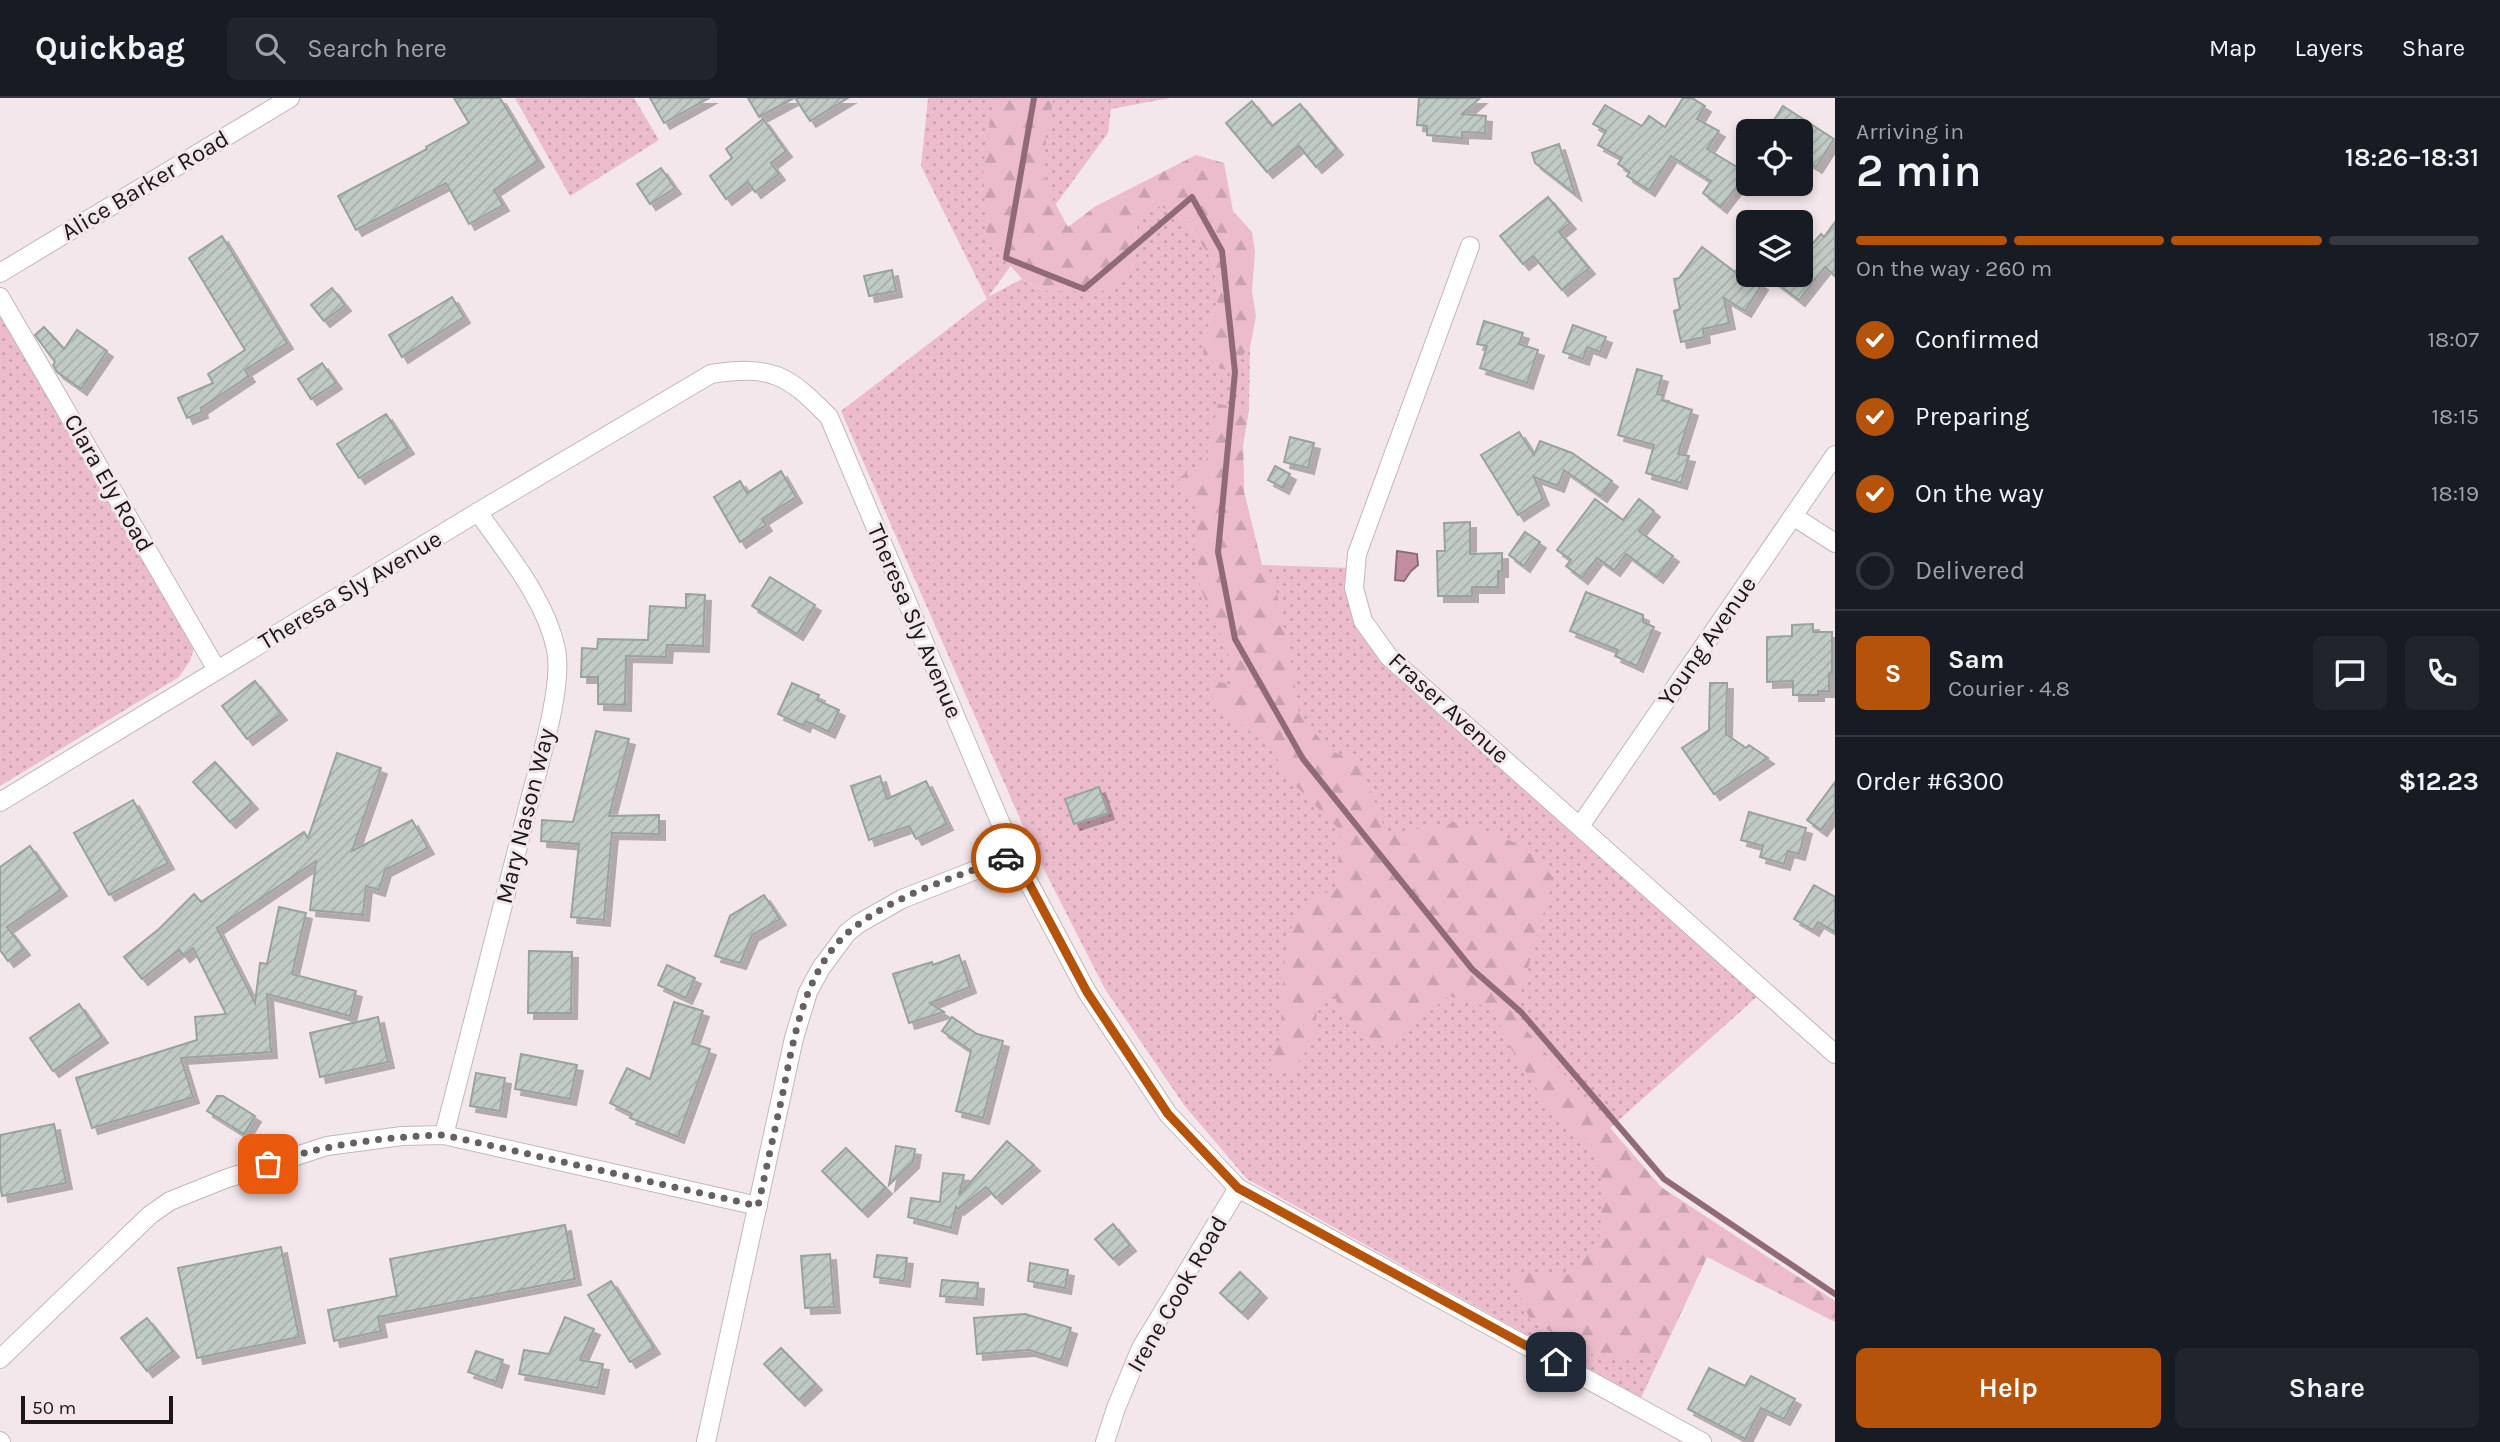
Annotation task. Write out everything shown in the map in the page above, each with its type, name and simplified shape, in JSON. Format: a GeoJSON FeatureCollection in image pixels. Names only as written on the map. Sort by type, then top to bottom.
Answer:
{"type":"FeatureCollection","features":[{"type":"Feature","properties":{"kind":"street","name":"Alice Barker Road"},"geometry":{"type":"LineString","coordinates":[[0,273],[290,98]]}},
{"type":"Feature","properties":{"kind":"street","name":"Fraser Avenue"},"geometry":{"type":"LineString","coordinates":[[1470,246],[1357,554],[1354,588],[1363,621],[1390,657],[1835,1054]]}},
{"type":"Feature","properties":{"kind":"street","name":"Clara Ely Road"},"geometry":{"type":"LineString","coordinates":[[0,297],[217,670]]}},
{"type":"Feature","properties":{"kind":"street","name":"Theresa Sly Avenue"},"geometry":{"type":"LineString","coordinates":[[0,802],[711,374],[751,371],[785,377],[829,417],[1014,855],[1087,992],[1168,1114],[1238,1188],[1702,1442]]}},
{"type":"Feature","properties":{"kind":"street","name":"Young Avenue"},"geometry":{"type":"LineString","coordinates":[[1580,826],[1835,456]]}},
{"type":"Feature","properties":{"kind":"street","name":"Mary Nason Way"},"geometry":{"type":"LineString","coordinates":[[444,1135],[540,760],[556,679],[557,653],[552,631],[542,608],[478,512]]}},
{"type":"Feature","properties":{"kind":"street"},"geometry":{"type":"LineString","coordinates":[[1793,516],[1835,543]]}},
{"type":"Feature","properties":{"kind":"street"},"geometry":{"type":"LineString","coordinates":[[706,1442],[794,1038],[808,992],[836,947],[858,924],[902,899],[1014,855]]}},
{"type":"Feature","properties":{"kind":"street"},"geometry":{"type":"LineString","coordinates":[[0,1359],[150,1215],[170,1201],[225,1178],[327,1146],[402,1136],[444,1135],[758,1206]]}},
{"type":"Feature","properties":{"kind":"street","name":"Irene Cook Road"},"geometry":{"type":"LineString","coordinates":[[1105,1442],[1141,1348],[1238,1188]]}},
{"type":"Feature","properties":{"kind":"green space"},"geometry":{"type":"Polygon","coordinates":[[[515,98],[634,98],[659,140],[570,196],[515,98]]]}},
{"type":"Feature","properties":{"kind":"green space"},"geometry":{"type":"Polygon","coordinates":[[[928,98],[1170,98],[1111,109],[1108,133],[988,297],[1022,279],[1044,291],[1132,269],[1138,216],[1160,206],[1185,220],[1212,260],[1219,296],[1204,337],[1227,370],[1250,348],[1249,409],[1243,445],[1244,492],[1262,565],[1350,568],[1357,623],[1760,994],[1610,1128],[1661,1187],[1707,1257],[1641,1398],[1247,1179],[1184,1105],[1105,989],[1031,844],[841,411],[987,299],[921,166],[928,98]]]}},
{"type":"Feature","properties":{"kind":"green space"},"geometry":{"type":"Polygon","coordinates":[[[994,98],[1054,98],[1046,134],[1044,183],[1068,227],[1096,206],[1196,155],[1224,163],[1233,211],[1252,232],[1255,252],[1252,291],[1256,316],[1250,348],[1227,370],[1203,362],[1204,337],[1219,296],[1212,260],[1185,220],[1160,206],[1138,217],[1132,269],[1103,291],[1044,291],[1022,279],[997,250],[986,232],[983,165],[994,98]]]}},
{"type":"Feature","properties":{"kind":"green space"},"geometry":{"type":"Polygon","coordinates":[[[0,304],[196,642],[190,661],[179,677],[0,786],[0,304]]]}},
{"type":"Feature","properties":{"kind":"green space"},"geometry":{"type":"Polygon","coordinates":[[[1218,404],[1249,409],[1243,445],[1244,492],[1262,565],[1274,580],[1294,676],[1298,710],[1328,750],[1360,762],[1387,834],[1460,822],[1524,846],[1554,878],[1514,1016],[1661,1187],[1835,1301],[1835,1322],[1707,1257],[1659,1360],[1599,1358],[1530,1320],[1511,1271],[1569,1275],[1599,1243],[1603,1189],[1595,1148],[1546,1103],[1510,1047],[1493,1008],[1449,996],[1386,1046],[1350,1028],[1334,996],[1317,1009],[1314,1039],[1290,1074],[1266,1071],[1280,1041],[1284,964],[1293,922],[1307,904],[1337,886],[1340,830],[1294,784],[1266,742],[1210,704],[1212,681],[1236,685],[1225,643],[1200,588],[1198,498],[1181,497],[1179,478],[1206,460],[1218,404]]]}},
{"type":"Feature","properties":{"kind":"shaded area"},"geometry":{"type":"Polygon","coordinates":[[[1397,551],[1417,554],[1418,565],[1404,581],[1395,580],[1397,551]]]}},
{"type":"Feature","properties":{"kind":"building"},"geometry":{"type":"Polygon","coordinates":[[[454,98],[500,98],[538,161],[494,190],[503,205],[469,224],[446,183],[356,230],[338,196],[427,149],[426,147],[469,123],[454,98]]]}},
{"type":"Feature","properties":{"kind":"building"},"geometry":{"type":"Polygon","coordinates":[[[650,98],[709,98],[664,123],[650,98]]]}},
{"type":"Feature","properties":{"kind":"building"},"geometry":{"type":"Polygon","coordinates":[[[748,98],[794,98],[759,117],[748,98]]]}},
{"type":"Feature","properties":{"kind":"building"},"geometry":{"type":"Polygon","coordinates":[[[795,98],[848,98],[810,121],[795,98]]]}},
{"type":"Feature","properties":{"kind":"building"},"geometry":{"type":"Polygon","coordinates":[[[1419,98],[1480,98],[1462,114],[1486,116],[1485,133],[1462,132],[1462,138],[1427,135],[1427,126],[1417,125],[1419,98]]]}},
{"type":"Feature","properties":{"kind":"building"},"geometry":{"type":"Polygon","coordinates":[[[1683,98],[1692,98],[1705,106],[1697,119],[1719,131],[1707,149],[1736,166],[1736,187],[1721,207],[1703,193],[1711,181],[1671,156],[1649,190],[1627,176],[1630,172],[1618,164],[1622,158],[1598,145],[1606,131],[1593,124],[1605,105],[1642,126],[1649,116],[1665,127],[1683,98]]]}},
{"type":"Feature","properties":{"kind":"building"},"geometry":{"type":"Polygon","coordinates":[[[1252,101],[1272,126],[1300,104],[1337,149],[1316,167],[1299,146],[1267,172],[1226,123],[1252,101]]]}},
{"type":"Feature","properties":{"kind":"building"},"geometry":{"type":"Polygon","coordinates":[[[1783,106],[1803,119],[1775,119],[1783,106]]]}},
{"type":"Feature","properties":{"kind":"building"},"geometry":{"type":"Polygon","coordinates":[[[763,119],[786,151],[771,163],[779,174],[755,192],[748,182],[726,199],[710,176],[732,158],[726,149],[763,119]]]}},
{"type":"Feature","properties":{"kind":"building"},"geometry":{"type":"Polygon","coordinates":[[[1813,125],[1834,139],[1816,167],[1813,165],[1813,125]]]}},
{"type":"Feature","properties":{"kind":"building"},"geometry":{"type":"Polygon","coordinates":[[[1559,144],[1575,194],[1535,163],[1532,153],[1559,144]]]}},
{"type":"Feature","properties":{"kind":"building"},"geometry":{"type":"Polygon","coordinates":[[[661,168],[675,188],[650,204],[637,184],[661,168]]]}},
{"type":"Feature","properties":{"kind":"building"},"geometry":{"type":"Polygon","coordinates":[[[1548,197],[1570,223],[1559,232],[1589,268],[1562,290],[1533,256],[1523,264],[1500,236],[1548,197]]]}},
{"type":"Feature","properties":{"kind":"building"},"geometry":{"type":"Polygon","coordinates":[[[1835,222],[1835,276],[1825,267],[1813,282],[1813,243],[1821,234],[1824,237],[1835,222]]]}},
{"type":"Feature","properties":{"kind":"building"},"geometry":{"type":"Polygon","coordinates":[[[222,236],[287,343],[245,370],[249,376],[201,408],[202,412],[187,418],[178,398],[213,383],[208,374],[245,350],[189,258],[222,236]]]}},
{"type":"Feature","properties":{"kind":"building"},"geometry":{"type":"Polygon","coordinates":[[[1702,247],[1736,270],[1736,287],[1760,287],[1745,311],[1724,298],[1729,323],[1703,329],[1704,337],[1681,342],[1674,311],[1680,309],[1674,279],[1679,278],[1702,247]]]}},
{"type":"Feature","properties":{"kind":"building"},"geometry":{"type":"Polygon","coordinates":[[[892,270],[896,291],[869,296],[864,276],[892,270]]]}},
{"type":"Feature","properties":{"kind":"building"},"geometry":{"type":"Polygon","coordinates":[[[1782,287],[1809,287],[1799,300],[1782,287]]]}},
{"type":"Feature","properties":{"kind":"building"},"geometry":{"type":"Polygon","coordinates":[[[332,288],[345,305],[324,321],[311,305],[332,288]]]}},
{"type":"Feature","properties":{"kind":"building"},"geometry":{"type":"Polygon","coordinates":[[[452,297],[464,317],[402,357],[389,335],[452,297]]]}},
{"type":"Feature","properties":{"kind":"building"},"geometry":{"type":"Polygon","coordinates":[[[1484,321],[1523,333],[1519,344],[1538,350],[1527,383],[1480,368],[1487,346],[1477,344],[1484,321]]]}},
{"type":"Feature","properties":{"kind":"building"},"geometry":{"type":"Polygon","coordinates":[[[1573,325],[1606,337],[1600,352],[1587,347],[1583,359],[1563,352],[1573,325]]]}},
{"type":"Feature","properties":{"kind":"building"},"geometry":{"type":"Polygon","coordinates":[[[44,327],[64,349],[77,330],[107,351],[81,389],[57,372],[53,365],[55,362],[35,335],[44,327]]]}},
{"type":"Feature","properties":{"kind":"building"},"geometry":{"type":"Polygon","coordinates":[[[322,363],[336,383],[311,399],[298,379],[322,363]]]}},
{"type":"Feature","properties":{"kind":"building"},"geometry":{"type":"Polygon","coordinates":[[[1637,369],[1662,376],[1657,394],[1663,395],[1662,400],[1692,410],[1678,454],[1689,456],[1681,483],[1646,473],[1654,445],[1618,435],[1637,369]]]}},
{"type":"Feature","properties":{"kind":"building"},"geometry":{"type":"Polygon","coordinates":[[[386,414],[408,448],[359,478],[337,444],[386,414]]]}},
{"type":"Feature","properties":{"kind":"building"},"geometry":{"type":"Polygon","coordinates":[[[1519,432],[1534,455],[1540,441],[1572,453],[1612,481],[1601,496],[1564,470],[1558,486],[1534,477],[1543,499],[1518,515],[1481,455],[1519,432]]]}},
{"type":"Feature","properties":{"kind":"building"},"geometry":{"type":"Polygon","coordinates":[[[1290,437],[1314,443],[1308,468],[1284,462],[1290,437]]]}},
{"type":"Feature","properties":{"kind":"building"},"geometry":{"type":"Polygon","coordinates":[[[1275,466],[1290,474],[1283,488],[1268,480],[1275,466]]]}},
{"type":"Feature","properties":{"kind":"building"},"geometry":{"type":"Polygon","coordinates":[[[781,471],[796,497],[762,519],[766,525],[740,542],[714,497],[740,481],[747,493],[781,471]]]}},
{"type":"Feature","properties":{"kind":"building"},"geometry":{"type":"Polygon","coordinates":[[[1595,499],[1623,520],[1639,499],[1654,511],[1639,531],[1673,556],[1657,577],[1626,554],[1614,570],[1597,558],[1582,578],[1566,566],[1571,560],[1557,550],[1595,499]]]}},
{"type":"Feature","properties":{"kind":"building"},"geometry":{"type":"Polygon","coordinates":[[[1470,522],[1470,554],[1502,553],[1502,571],[1498,571],[1498,587],[1472,587],[1472,596],[1438,596],[1437,551],[1445,551],[1444,523],[1470,522]]]}},
{"type":"Feature","properties":{"kind":"building"},"geometry":{"type":"Polygon","coordinates":[[[1525,532],[1540,542],[1524,566],[1509,555],[1525,532]]]}},
{"type":"Feature","properties":{"kind":"building"},"geometry":{"type":"Polygon","coordinates":[[[770,577],[815,605],[797,634],[752,606],[770,577]]]}},
{"type":"Feature","properties":{"kind":"building"},"geometry":{"type":"Polygon","coordinates":[[[1586,592],[1643,615],[1643,622],[1654,627],[1637,666],[1615,656],[1618,650],[1570,631],[1586,592]]]}},
{"type":"Feature","properties":{"kind":"building"},"geometry":{"type":"Polygon","coordinates":[[[686,594],[705,595],[703,646],[667,645],[666,657],[626,656],[625,705],[598,704],[598,677],[581,677],[582,648],[597,649],[598,639],[648,640],[650,606],[686,608],[686,594]]]}},
{"type":"Feature","properties":{"kind":"building"},"geometry":{"type":"Polygon","coordinates":[[[1813,624],[1813,632],[1832,632],[1829,691],[1818,691],[1818,695],[1793,695],[1793,681],[1767,682],[1767,637],[1792,636],[1792,625],[1813,624]]]}},
{"type":"Feature","properties":{"kind":"building"},"geometry":{"type":"Polygon","coordinates":[[[255,681],[281,714],[247,739],[222,706],[255,681]]]}},
{"type":"Feature","properties":{"kind":"building"},"geometry":{"type":"Polygon","coordinates":[[[792,683],[819,695],[817,700],[839,710],[829,732],[806,721],[804,726],[778,714],[792,683]]]}},
{"type":"Feature","properties":{"kind":"building"},"geometry":{"type":"Polygon","coordinates":[[[1710,683],[1727,683],[1726,734],[1746,748],[1749,745],[1768,758],[1714,794],[1682,748],[1709,730],[1710,683]]]}},
{"type":"Feature","properties":{"kind":"building"},"geometry":{"type":"Polygon","coordinates":[[[596,731],[629,739],[609,816],[659,815],[659,834],[612,833],[604,920],[571,917],[579,844],[541,841],[542,820],[573,822],[596,731]]]}},
{"type":"Feature","properties":{"kind":"building"},"geometry":{"type":"Polygon","coordinates":[[[337,753],[381,768],[352,851],[412,820],[428,848],[385,870],[379,890],[366,886],[363,915],[310,910],[316,861],[217,928],[255,1003],[260,963],[267,964],[279,907],[306,913],[292,974],[356,991],[350,1016],[267,994],[271,1052],[181,1058],[193,1097],[92,1128],[76,1078],[197,1040],[195,1017],[226,1014],[193,948],[184,956],[179,950],[142,979],[124,957],[159,929],[194,894],[201,902],[304,832],[308,838],[337,753]]]}},
{"type":"Feature","properties":{"kind":"building"},"geometry":{"type":"Polygon","coordinates":[[[215,762],[252,803],[230,822],[193,782],[215,762]]]}},
{"type":"Feature","properties":{"kind":"building"},"geometry":{"type":"Polygon","coordinates":[[[880,776],[887,799],[926,781],[947,824],[916,839],[909,826],[869,840],[851,786],[880,776]]]}},
{"type":"Feature","properties":{"kind":"building"},"geometry":{"type":"Polygon","coordinates":[[[1835,782],[1835,811],[1821,830],[1807,820],[1835,782]]]}},
{"type":"Feature","properties":{"kind":"building"},"geometry":{"type":"Polygon","coordinates":[[[1099,787],[1108,813],[1074,824],[1065,799],[1099,787]]]}},
{"type":"Feature","properties":{"kind":"building"},"geometry":{"type":"Polygon","coordinates":[[[133,800],[168,863],[109,895],[74,833],[133,800]]]}},
{"type":"Feature","properties":{"kind":"building"},"geometry":{"type":"Polygon","coordinates":[[[1749,812],[1806,828],[1799,854],[1788,851],[1784,864],[1760,857],[1763,846],[1741,840],[1749,812]]]}},
{"type":"Feature","properties":{"kind":"building"},"geometry":{"type":"Polygon","coordinates":[[[30,846],[61,890],[7,927],[24,949],[8,961],[0,950],[0,867],[30,846]]]}},
{"type":"Feature","properties":{"kind":"building"},"geometry":{"type":"Polygon","coordinates":[[[1814,885],[1835,897],[1835,932],[1818,922],[1813,930],[1794,919],[1814,885]]]}},
{"type":"Feature","properties":{"kind":"building"},"geometry":{"type":"Polygon","coordinates":[[[764,895],[780,919],[752,935],[740,963],[715,956],[730,916],[764,895]]]}},
{"type":"Feature","properties":{"kind":"building"},"geometry":{"type":"Polygon","coordinates":[[[529,951],[572,952],[571,1013],[528,1013],[529,951]]]}},
{"type":"Feature","properties":{"kind":"building"},"geometry":{"type":"Polygon","coordinates":[[[959,955],[970,987],[930,1003],[944,1012],[909,1023],[893,974],[932,962],[933,965],[959,955]]]}},
{"type":"Feature","properties":{"kind":"building"},"geometry":{"type":"Polygon","coordinates":[[[667,965],[695,978],[686,998],[658,985],[667,965]]]}},
{"type":"Feature","properties":{"kind":"building"},"geometry":{"type":"Polygon","coordinates":[[[674,1002],[703,1011],[692,1043],[710,1049],[678,1137],[630,1118],[632,1114],[610,1103],[627,1068],[650,1079],[674,1002]]]}},
{"type":"Feature","properties":{"kind":"building"},"geometry":{"type":"Polygon","coordinates":[[[79,1004],[102,1037],[53,1071],[30,1038],[79,1004]]]}},
{"type":"Feature","properties":{"kind":"building"},"geometry":{"type":"Polygon","coordinates":[[[378,1017],[388,1062],[320,1077],[310,1033],[378,1017]]]}},
{"type":"Feature","properties":{"kind":"building"},"geometry":{"type":"Polygon","coordinates":[[[952,1017],[977,1034],[1003,1041],[983,1118],[956,1111],[971,1051],[942,1031],[952,1017]]]}},
{"type":"Feature","properties":{"kind":"building"},"geometry":{"type":"Polygon","coordinates":[[[521,1054],[577,1065],[570,1099],[515,1089],[521,1054]]]}},
{"type":"Feature","properties":{"kind":"building"},"geometry":{"type":"Polygon","coordinates":[[[476,1073],[505,1078],[500,1111],[470,1106],[476,1073]]]}},
{"type":"Feature","properties":{"kind":"building"},"geometry":{"type":"Polygon","coordinates":[[[217,1096],[223,1096],[255,1116],[244,1134],[207,1111],[217,1096]]]}},
{"type":"Feature","properties":{"kind":"building"},"geometry":{"type":"Polygon","coordinates":[[[54,1124],[66,1183],[2,1196],[0,1135],[54,1124]]]}},
{"type":"Feature","properties":{"kind":"building"},"geometry":{"type":"Polygon","coordinates":[[[1007,1141],[1034,1165],[996,1198],[986,1187],[958,1209],[956,1207],[951,1228],[908,1217],[911,1198],[940,1202],[943,1173],[964,1175],[959,1195],[1007,1141]]]}},
{"type":"Feature","properties":{"kind":"building"},"geometry":{"type":"Polygon","coordinates":[[[896,1146],[915,1149],[913,1162],[889,1185],[896,1146]]]}},
{"type":"Feature","properties":{"kind":"building"},"geometry":{"type":"Polygon","coordinates":[[[846,1148],[886,1188],[862,1211],[822,1171],[846,1148]]]}},
{"type":"Feature","properties":{"kind":"building"},"geometry":{"type":"Polygon","coordinates":[[[1113,1224],[1130,1245],[1113,1259],[1095,1239],[1113,1224]]]}},
{"type":"Feature","properties":{"kind":"building"},"geometry":{"type":"Polygon","coordinates":[[[565,1225],[575,1279],[378,1317],[381,1331],[334,1341],[328,1310],[397,1296],[390,1259],[565,1225]]]}},
{"type":"Feature","properties":{"kind":"building"},"geometry":{"type":"Polygon","coordinates":[[[281,1247],[299,1337],[197,1358],[178,1268],[281,1247]]]}},
{"type":"Feature","properties":{"kind":"building"},"geometry":{"type":"Polygon","coordinates":[[[830,1254],[834,1307],[805,1308],[801,1256],[830,1254]]]}},
{"type":"Feature","properties":{"kind":"building"},"geometry":{"type":"Polygon","coordinates":[[[877,1255],[907,1258],[904,1281],[874,1277],[877,1255]]]}},
{"type":"Feature","properties":{"kind":"building"},"geometry":{"type":"Polygon","coordinates":[[[1030,1263],[1068,1270],[1065,1288],[1028,1281],[1030,1263]]]}},
{"type":"Feature","properties":{"kind":"building"},"geometry":{"type":"Polygon","coordinates":[[[1240,1272],[1261,1292],[1242,1313],[1220,1293],[1240,1272]]]}},
{"type":"Feature","properties":{"kind":"building"},"geometry":{"type":"Polygon","coordinates":[[[942,1280],[978,1283],[977,1299],[940,1296],[942,1280]]]}},
{"type":"Feature","properties":{"kind":"building"},"geometry":{"type":"Polygon","coordinates":[[[611,1281],[654,1348],[630,1362],[588,1295],[611,1281]]]}},
{"type":"Feature","properties":{"kind":"building"},"geometry":{"type":"Polygon","coordinates":[[[1025,1314],[1071,1328],[1061,1360],[1029,1350],[977,1354],[974,1318],[1025,1314]]]}},
{"type":"Feature","properties":{"kind":"building"},"geometry":{"type":"Polygon","coordinates":[[[565,1317],[594,1329],[580,1360],[603,1364],[598,1388],[519,1374],[524,1350],[549,1354],[565,1317]]]}},
{"type":"Feature","properties":{"kind":"building"},"geometry":{"type":"Polygon","coordinates":[[[147,1318],[173,1351],[147,1371],[121,1338],[147,1318]]]}},
{"type":"Feature","properties":{"kind":"building"},"geometry":{"type":"Polygon","coordinates":[[[781,1348],[816,1384],[799,1400],[764,1364],[781,1348]]]}},
{"type":"Feature","properties":{"kind":"building"},"geometry":{"type":"Polygon","coordinates":[[[476,1351],[503,1360],[496,1382],[468,1372],[476,1351]]]}},
{"type":"Feature","properties":{"kind":"building"},"geometry":{"type":"Polygon","coordinates":[[[1709,1368],[1745,1386],[1751,1376],[1795,1399],[1784,1419],[1761,1408],[1745,1439],[1688,1409],[1709,1368]]]}},
{"type":"Feature","properties":{"kind":"waterway"},"geometry":{"type":"LineString","coordinates":[[1034,98],[1006,258],[1084,289],[1192,197],[1222,251],[1235,372],[1218,552],[1235,639],[1303,759],[1472,969],[1521,1012],[1664,1179],[1835,1294]]}},
{"type":"Feature","properties":{"kind":"way so far"},"geometry":{"type":"LineString","coordinates":[[268,1164],[327,1146],[363,1140],[444,1135],[758,1206],[794,1038],[808,992],[821,968],[847,933],[858,924],[902,899],[1006,858]]}},
{"type":"Feature","properties":{"kind":"route"},"geometry":{"type":"LineString","coordinates":[[1006,858],[1014,855],[1087,992],[1168,1114],[1238,1188],[1556,1362]]}}]}
